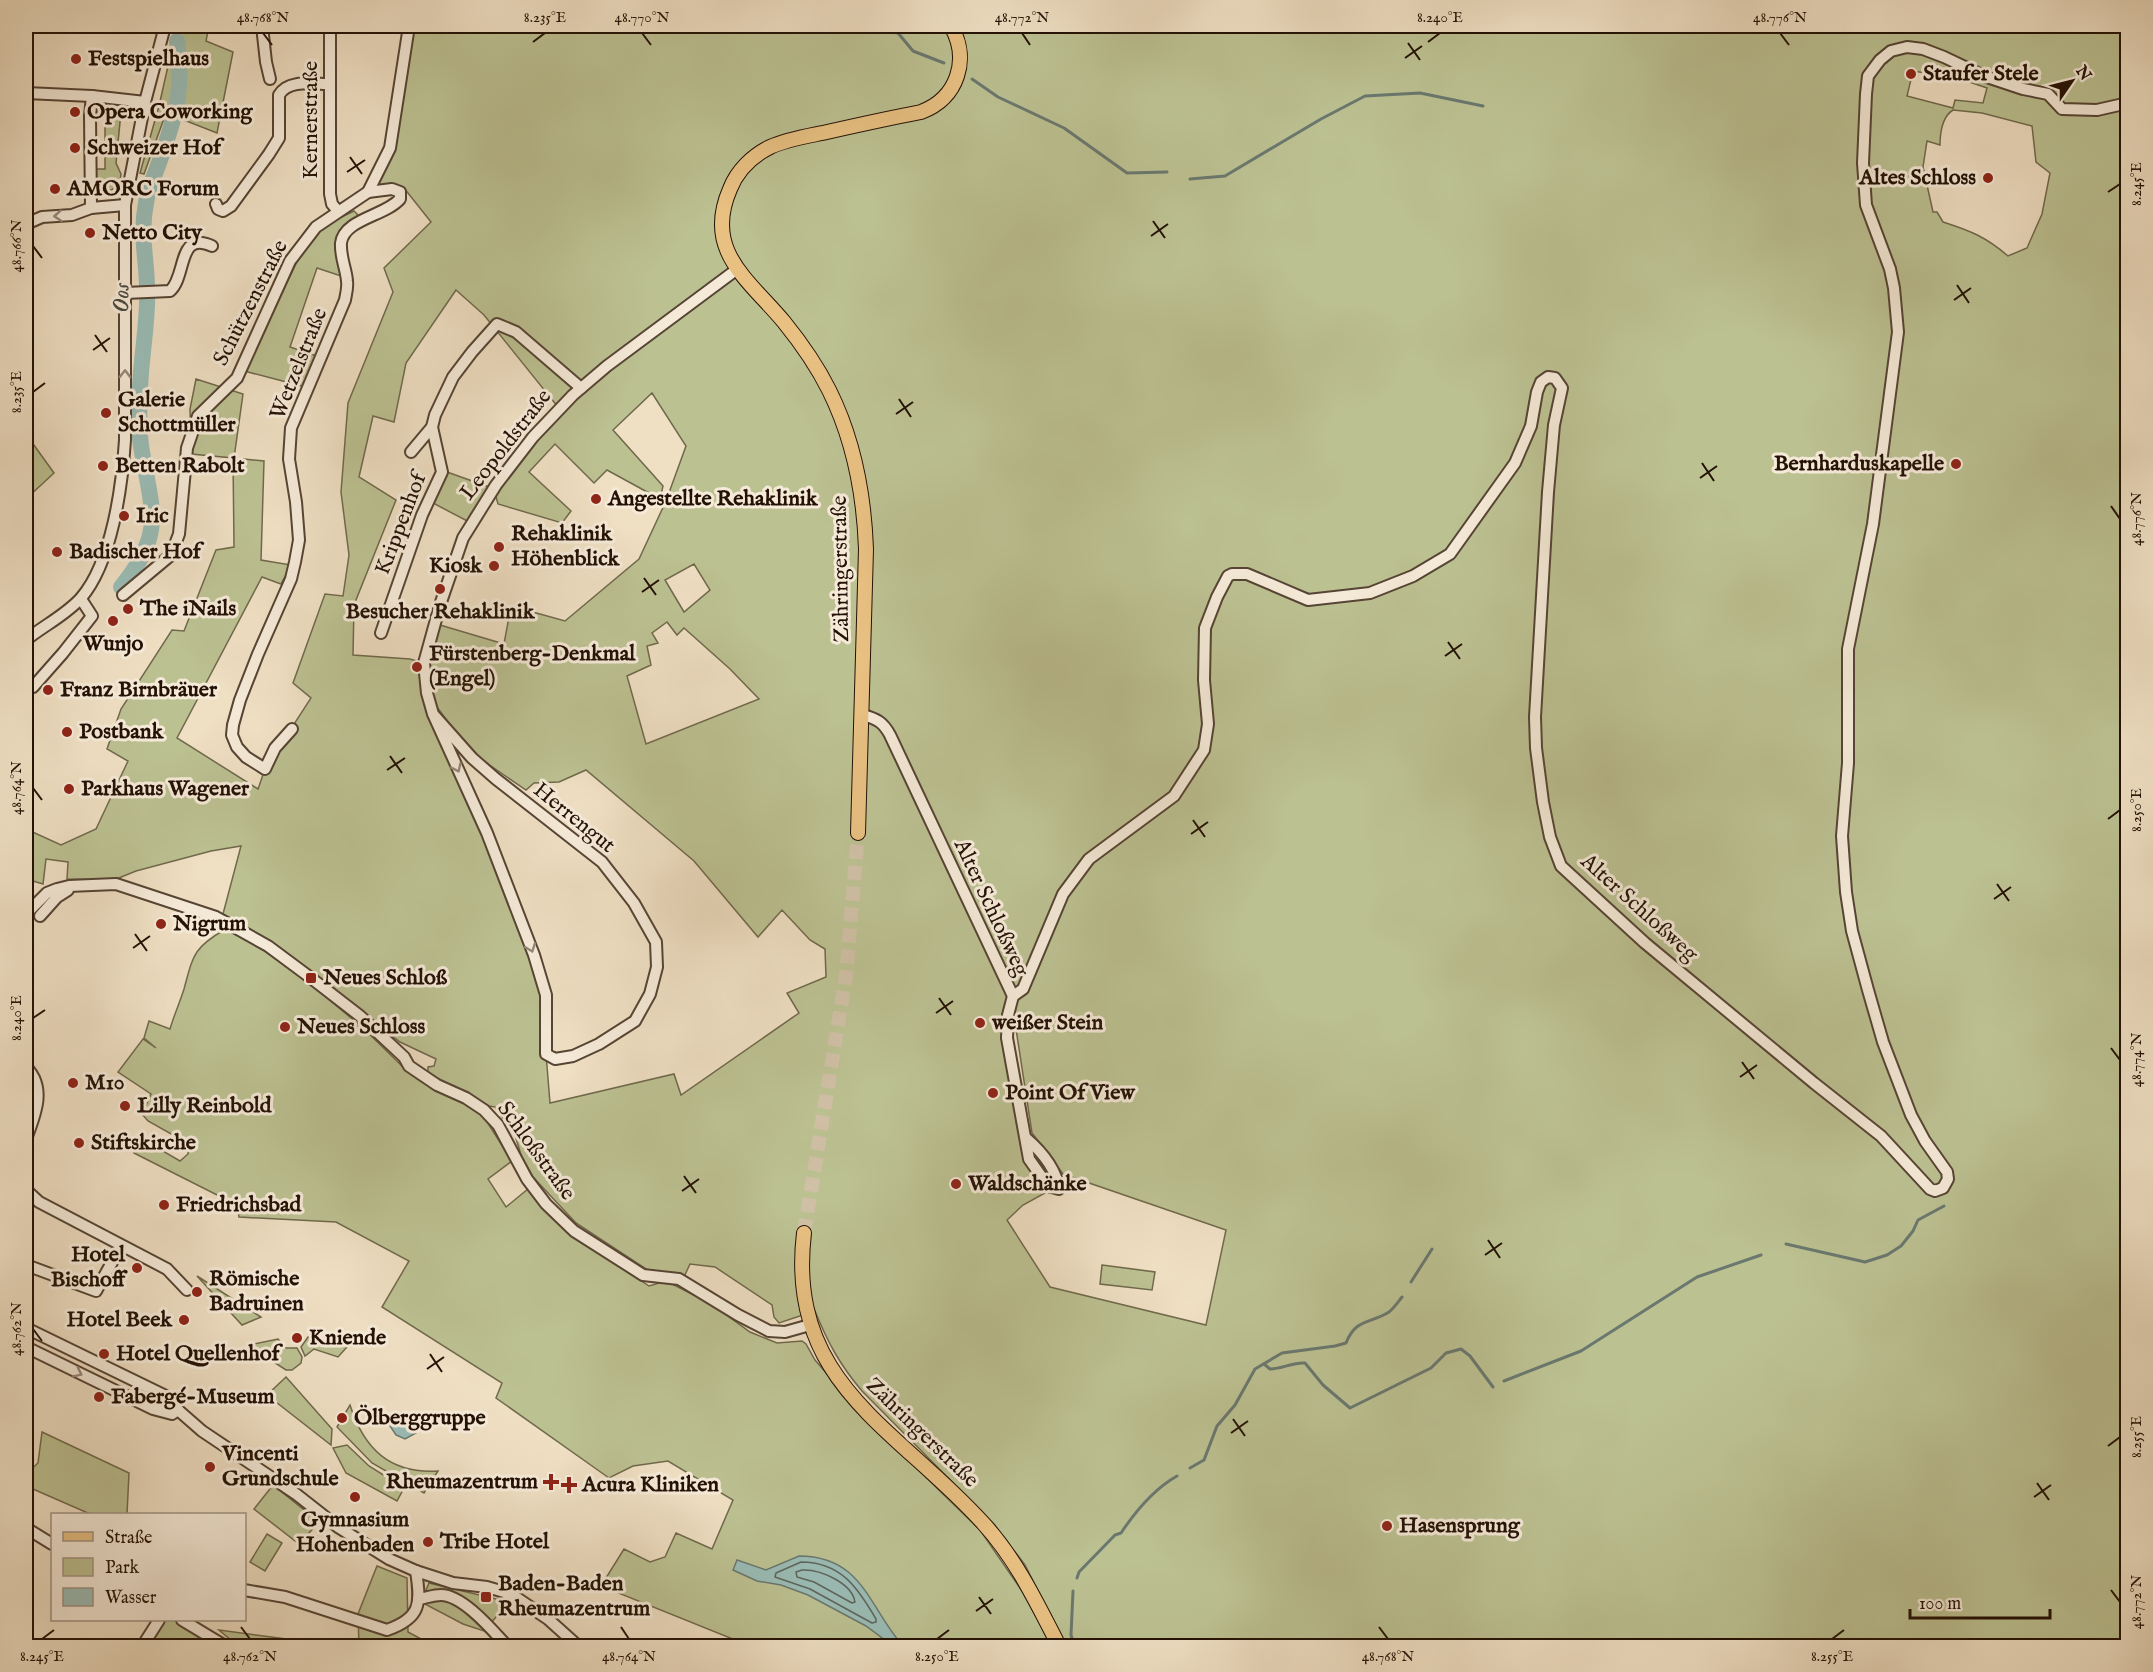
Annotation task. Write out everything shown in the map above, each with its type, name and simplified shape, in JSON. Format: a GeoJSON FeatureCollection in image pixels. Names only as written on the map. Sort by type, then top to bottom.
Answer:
{"type":"FeatureCollection","features":[{"type":"Feature","properties":{"kind":"main road"},"geometry":{"type":"LineString","coordinates":[[736,270],[724,239],[723,217],[731,185],[744,167],[760,152],[780,143],[921,112],[936,105],[950,91],[960,63],[959,44],[951,26]]}},
{"type":"Feature","properties":{"kind":"main road","name":"Zähringerstraße"},"geometry":{"type":"LineString","coordinates":[[736,270],[783,320],[808,353],[829,389],[851,446],[861,486],[866,549],[858,833]]}},
{"type":"Feature","properties":{"kind":"main road","name":"Zähringerstraße"},"geometry":{"type":"LineString","coordinates":[[804,1233],[802,1294],[810,1325],[824,1358],[844,1388],[972,1511],[997,1540],[1034,1597],[1059,1647]]}},
{"type":"Feature","properties":{"kind":"street"},"geometry":{"type":"LineString","coordinates":[[26,640],[81,599],[104,558],[123,470],[125,440],[125,205],[146,102],[165,26]]}},
{"type":"Feature","properties":{"kind":"street"},"geometry":{"type":"LineString","coordinates":[[262,26],[270,79]]}},
{"type":"Feature","properties":{"kind":"street","name":"Kernerstraße"},"geometry":{"type":"LineString","coordinates":[[330,26],[330,194],[332,204],[338,211]]}},
{"type":"Feature","properties":{"kind":"street"},"geometry":{"type":"LineString","coordinates":[[368,192],[390,148],[409,26]]}},
{"type":"Feature","properties":{"kind":"street","name":"Alter Schloßweg"},"geometry":{"type":"LineString","coordinates":[[862,715],[876,718],[884,724],[890,735],[1012,996],[1023,988],[1063,894],[1089,859],[1174,796],[1204,750],[1208,724],[1204,680],[1205,628],[1228,576],[1247,574],[1308,600],[1370,593],[1413,576],[1450,554],[1515,463],[1531,426],[1541,382],[1548,377],[1555,378],[1562,388],[1554,425],[1548,492],[1535,717],[1536,748],[1543,802],[1550,837],[1561,866],[1645,943],[1881,1136],[1930,1189],[1935,1191],[1943,1188],[1948,1179],[1947,1172],[1925,1141],[1911,1115],[1883,1042],[1868,990],[1852,931],[1846,892],[1842,836],[1848,763],[1848,649],[1873,524],[1898,332],[1890,269],[1866,205],[1863,163],[1868,76],[1880,60],[1891,51],[1907,47],[1923,49],[1984,76],[2023,89],[2048,94],[2062,109],[2097,110],[2127,103]]}},
{"type":"Feature","properties":{"kind":"street"},"geometry":{"type":"LineString","coordinates":[[216,204],[218,209],[223,211],[231,206],[279,138],[279,95],[282,90],[291,84],[330,84]]}},
{"type":"Feature","properties":{"kind":"street"},"geometry":{"type":"LineString","coordinates":[[26,93],[92,96],[146,102]]}},
{"type":"Feature","properties":{"kind":"street"},"geometry":{"type":"LineString","coordinates":[[91,208],[90,116],[92,96]]}},
{"type":"Feature","properties":{"kind":"street","name":"Wetzelstraße"},"geometry":{"type":"LineString","coordinates":[[292,729],[275,748],[265,769],[246,757],[237,747],[232,735],[233,725],[258,654],[293,570],[298,540],[296,502],[289,459],[291,428],[345,300],[348,282],[341,250],[342,239],[352,226],[388,209],[400,199],[400,192],[392,189],[368,192]]}},
{"type":"Feature","properties":{"kind":"street","name":"Schützenstraße"},"geometry":{"type":"LineString","coordinates":[[123,595],[171,555],[179,534],[187,448],[198,416],[237,378],[290,261],[316,227],[368,192]]}},
{"type":"Feature","properties":{"kind":"street"},"geometry":{"type":"LineString","coordinates":[[26,224],[42,218],[72,215],[91,208],[125,205]]}},
{"type":"Feature","properties":{"kind":"street"},"geometry":{"type":"LineString","coordinates":[[125,293],[170,291],[176,286],[185,254],[195,243],[203,242],[212,246]]}},
{"type":"Feature","properties":{"kind":"street","name":"Leopoldstraße"},"geometry":{"type":"LineString","coordinates":[[555,1059],[546,1054],[546,994],[534,956],[487,832],[433,714],[427,693],[424,663],[440,605],[463,538],[496,485],[533,437],[581,388],[607,366],[736,270]]}},
{"type":"Feature","properties":{"kind":"street","name":"Krippenhof"},"geometry":{"type":"LineString","coordinates":[[411,452],[432,427],[435,415],[453,377],[498,324],[516,332],[581,388]]}},
{"type":"Feature","properties":{"kind":"street","name":"Krippenhof"},"geometry":{"type":"LineString","coordinates":[[381,633],[422,515],[442,472],[432,427]]}},
{"type":"Feature","properties":{"kind":"street"},"geometry":{"type":"LineString","coordinates":[[33,687],[63,654],[92,616],[81,599]]}},
{"type":"Feature","properties":{"kind":"street","name":"Herrengut"},"geometry":{"type":"LineString","coordinates":[[433,714],[472,758],[602,862],[634,903],[656,942],[657,967],[650,994],[635,1021],[590,1048],[573,1056],[555,1059]]}},
{"type":"Feature","properties":{"kind":"street","name":"Schloßstraße"},"geometry":{"type":"LineString","coordinates":[[26,914],[47,893],[76,886],[116,884],[216,917],[259,940],[311,978],[360,1016],[404,1057],[409,1066],[484,1110],[498,1125],[527,1179],[574,1231],[644,1275],[679,1279],[769,1331],[785,1332],[810,1325]]}},
{"type":"Feature","properties":{"kind":"street"},"geometry":{"type":"LineString","coordinates":[[40,916],[57,897],[76,886]]}},
{"type":"Feature","properties":{"kind":"street"},"geometry":{"type":"LineString","coordinates":[[1012,996],[1007,1038],[1026,1138]]}},
{"type":"Feature","properties":{"kind":"street"},"geometry":{"type":"LineString","coordinates":[[26,1138],[37,1107],[38,1091],[28,1070]]}},
{"type":"Feature","properties":{"kind":"street"},"geometry":{"type":"LineString","coordinates":[[26,1190],[39,1202],[167,1269],[187,1290]]}},
{"type":"Feature","properties":{"kind":"street"},"geometry":{"type":"LineString","coordinates":[[26,1265],[96,1291],[121,1246]]}},
{"type":"Feature","properties":{"kind":"street"},"geometry":{"type":"LineString","coordinates":[[26,1328],[172,1399],[178,1410],[202,1431],[296,1494],[338,1527],[389,1559],[416,1571],[453,1582],[487,1587],[511,1594],[548,1619],[578,1647]]}},
{"type":"Feature","properties":{"kind":"street"},"geometry":{"type":"LineString","coordinates":[[26,1347],[153,1409],[172,1414],[178,1410]]}},
{"type":"Feature","properties":{"kind":"street"},"geometry":{"type":"LineString","coordinates":[[26,1528],[51,1543]]}},
{"type":"Feature","properties":{"kind":"street"},"geometry":{"type":"LineString","coordinates":[[246,1590],[285,1597],[387,1630],[406,1622],[414,1615],[418,1599],[416,1571]]}},
{"type":"Feature","properties":{"kind":"street"},"geometry":{"type":"LineString","coordinates":[[418,1599],[443,1595],[459,1601],[487,1624],[507,1647]]}},
{"type":"Feature","properties":{"kind":"street"},"geometry":{"type":"LineString","coordinates":[[144,1647],[145,1641],[158,1621]]}},
{"type":"Feature","properties":{"kind":"street"},"geometry":{"type":"LineString","coordinates":[[184,1621],[225,1647]]}},
{"type":"Feature","properties":{"kind":"green space"},"geometry":{"type":"Polygon","coordinates":[[[177,26],[209,26],[206,41],[233,52],[217,133],[166,113],[144,174],[140,173],[159,106],[177,26]]]}},
{"type":"Feature","properties":{"kind":"green space"},"geometry":{"type":"Polygon","coordinates":[[[412,26],[2127,26],[2127,1646],[1066,1646],[1025,1565],[994,1524],[862,1391],[835,1353],[815,1311],[779,1323],[774,1317],[772,1305],[715,1267],[690,1264],[684,1277],[649,1271],[576,1223],[533,1177],[521,1155],[515,1135],[495,1107],[489,1106],[428,1073],[428,1067],[434,1066],[436,1059],[400,1042],[262,936],[223,914],[241,846],[211,851],[136,871],[114,880],[67,879],[68,862],[46,859],[43,884],[26,879],[26,829],[61,845],[96,829],[128,761],[107,749],[121,709],[172,630],[184,631],[216,550],[234,547],[233,458],[191,454],[190,409],[196,379],[243,394],[234,458],[264,461],[261,560],[291,565],[281,584],[262,577],[177,738],[258,789],[265,769],[311,698],[293,683],[325,594],[343,596],[349,555],[341,492],[348,403],[393,292],[384,268],[431,222],[404,188],[375,186],[392,148],[412,26]],[[1913,71],[1907,96],[1953,108],[1955,100],[1983,103],[1987,88],[1958,78],[1913,71]],[[1953,110],[1944,121],[1940,145],[1927,141],[1923,167],[1933,212],[1937,212],[1943,222],[1978,235],[2008,256],[2027,248],[2042,214],[2050,173],[2036,162],[2032,126],[1982,113],[1953,110]],[[456,290],[406,363],[394,422],[373,416],[359,477],[396,500],[354,605],[353,655],[410,659],[424,663],[427,688],[430,664],[440,625],[504,644],[511,606],[565,621],[639,559],[666,501],[686,446],[652,393],[613,430],[663,486],[660,499],[607,470],[594,483],[555,444],[529,472],[571,511],[562,523],[498,504],[495,493],[518,462],[562,412],[484,315],[456,290]],[[694,564],[665,580],[684,612],[710,590],[694,564]],[[667,622],[652,633],[658,643],[647,646],[651,665],[627,676],[646,744],[759,699],[730,669],[684,628],[677,635],[667,622]],[[428,695],[487,833],[546,995],[546,1054],[550,1103],[674,1074],[681,1095],[799,1013],[787,993],[826,977],[825,949],[810,940],[782,910],[758,937],[694,861],[586,770],[559,782],[534,783],[526,790],[482,760],[451,726],[428,695]],[[1012,1003],[1008,1015],[1026,1144],[1048,1186],[1042,1189],[1045,1193],[1023,1205],[1007,1220],[1050,1287],[1206,1325],[1226,1230],[1063,1174],[1032,1133],[1012,1003]]]}},
{"type":"Feature","properties":{"kind":"green space"},"geometry":{"type":"Polygon","coordinates":[[[95,100],[122,102],[116,163],[121,174],[120,181],[112,190],[101,186],[96,176],[96,169],[105,169],[105,118],[94,116],[95,100]]]}},
{"type":"Feature","properties":{"kind":"green space"},"geometry":{"type":"Polygon","coordinates":[[[354,211],[358,215],[341,233],[341,276],[317,268],[290,347],[317,356],[302,386],[244,371],[302,251],[323,226],[354,211]]]}},
{"type":"Feature","properties":{"kind":"green space"},"geometry":{"type":"Polygon","coordinates":[[[26,440],[31,441],[54,473],[26,499],[26,440]]]}},
{"type":"Feature","properties":{"kind":"green space"},"geometry":{"type":"Polygon","coordinates":[[[447,472],[489,487],[471,523],[433,503],[447,472]]]}},
{"type":"Feature","properties":{"kind":"green space"},"geometry":{"type":"Polygon","coordinates":[[[224,930],[236,932],[300,975],[363,1028],[405,1069],[482,1114],[512,1161],[488,1179],[506,1207],[528,1189],[570,1233],[649,1286],[666,1281],[710,1303],[750,1332],[777,1343],[802,1341],[806,1344],[815,1360],[867,1420],[980,1530],[1022,1591],[1052,1646],[750,1646],[601,1586],[624,1549],[650,1562],[665,1557],[676,1533],[712,1549],[733,1500],[668,1461],[633,1466],[609,1478],[496,1398],[502,1383],[382,1307],[409,1261],[336,1222],[239,1217],[237,1205],[134,1153],[139,1137],[180,1161],[188,1154],[189,1144],[148,1121],[142,1114],[151,1094],[118,1072],[143,1039],[156,1048],[144,1038],[149,1021],[170,1029],[192,961],[206,942],[224,930]]]}},
{"type":"Feature","properties":{"kind":"green space"},"geometry":{"type":"Polygon","coordinates":[[[1102,1265],[1155,1272],[1152,1290],[1100,1284],[1102,1265]]]}},
{"type":"Feature","properties":{"kind":"green space"},"geometry":{"type":"Polygon","coordinates":[[[197,1276],[261,1317],[242,1325],[197,1276]]]}},
{"type":"Feature","properties":{"kind":"green space"},"geometry":{"type":"Polygon","coordinates":[[[335,1335],[347,1347],[338,1357],[314,1349],[305,1356],[301,1347],[308,1337],[326,1338],[335,1335]]]}},
{"type":"Feature","properties":{"kind":"green space"},"geometry":{"type":"Polygon","coordinates":[[[278,1339],[286,1348],[297,1348],[302,1357],[301,1363],[292,1370],[286,1370],[249,1346],[278,1339]]]}},
{"type":"Feature","properties":{"kind":"green space"},"geometry":{"type":"Polygon","coordinates":[[[286,1377],[332,1429],[331,1445],[267,1395],[286,1377]]]}},
{"type":"Feature","properties":{"kind":"green space"},"geometry":{"type":"Polygon","coordinates":[[[350,1405],[363,1434],[381,1456],[406,1468],[438,1471],[424,1493],[372,1463],[337,1427],[350,1405]]]}},
{"type":"Feature","properties":{"kind":"green space"},"geometry":{"type":"Polygon","coordinates":[[[42,1432],[129,1473],[127,1513],[88,1513],[26,1486],[26,1474],[38,1463],[42,1432]]]}},
{"type":"Feature","properties":{"kind":"green space"},"geometry":{"type":"Polygon","coordinates":[[[347,1445],[369,1466],[404,1488],[397,1501],[346,1473],[333,1448],[347,1445]]]}},
{"type":"Feature","properties":{"kind":"green space"},"geometry":{"type":"Polygon","coordinates":[[[273,1485],[319,1522],[299,1544],[254,1509],[273,1485]]]}},
{"type":"Feature","properties":{"kind":"green space"},"geometry":{"type":"Polygon","coordinates":[[[267,1534],[282,1543],[265,1571],[250,1562],[267,1534]]]}},
{"type":"Feature","properties":{"kind":"green space"},"geometry":{"type":"Polygon","coordinates":[[[377,1566],[407,1578],[408,1632],[434,1646],[359,1646],[358,1614],[377,1566]]]}},
{"type":"Feature","properties":{"kind":"green space"},"geometry":{"type":"Polygon","coordinates":[[[429,1583],[509,1602],[484,1631],[463,1624],[421,1602],[429,1583]]]}},
{"type":"Feature","properties":{"kind":"green space"},"geometry":{"type":"Polygon","coordinates":[[[164,1621],[177,1621],[215,1646],[148,1646],[164,1621]]]}},
{"type":"Feature","properties":{"kind":"green space"},"geometry":{"type":"Polygon","coordinates":[[[219,1630],[332,1645],[332,1646],[238,1646],[219,1630]]]}},
{"type":"Feature","properties":{"kind":"water"},"geometry":{"type":"Polygon","coordinates":[[[402,1412],[418,1423],[416,1433],[405,1439],[396,1435],[388,1423],[402,1412]]]}},
{"type":"Feature","properties":{"kind":"water"},"geometry":{"type":"Polygon","coordinates":[[[799,1556],[820,1558],[851,1574],[903,1646],[893,1646],[866,1626],[808,1595],[781,1585],[757,1581],[733,1570],[737,1560],[766,1570],[799,1556]]]}},
{"type":"Feature","properties":{"kind":"waterway"},"geometry":{"type":"LineString","coordinates":[[847,26],[898,33],[913,51],[944,63]]}},
{"type":"Feature","properties":{"kind":"waterway","name":"Oos"},"geometry":{"type":"LineString","coordinates":[[121,587],[144,553],[152,523],[152,508],[139,428],[147,298],[143,225],[148,192],[177,102],[180,74],[177,41]]}},
{"type":"Feature","properties":{"kind":"waterway"},"geometry":{"type":"LineString","coordinates":[[972,79],[998,97],[1064,128],[1127,173],[1167,172]]}},
{"type":"Feature","properties":{"kind":"waterway"},"geometry":{"type":"LineString","coordinates":[[1190,179],[1225,176],[1321,119],[1365,96],[1420,93],[1483,106]]}},
{"type":"Feature","properties":{"kind":"waterway"},"geometry":{"type":"LineString","coordinates":[[1786,1244],[1865,1262],[1887,1255],[1901,1246],[1913,1231],[1918,1220],[1944,1206]]}},
{"type":"Feature","properties":{"kind":"waterway"},"geometry":{"type":"LineString","coordinates":[[1411,1282],[1432,1249]]}},
{"type":"Feature","properties":{"kind":"waterway"},"geometry":{"type":"LineString","coordinates":[[1504,1381],[1581,1351],[1697,1277],[1761,1255]]}},
{"type":"Feature","properties":{"kind":"waterway"},"geometry":{"type":"LineString","coordinates":[[1190,1468],[1204,1460],[1217,1426],[1235,1405],[1255,1369],[1282,1353],[1346,1343],[1354,1329],[1389,1312],[1402,1297]]}},
{"type":"Feature","properties":{"kind":"waterway"},"geometry":{"type":"LineString","coordinates":[[1264,1364],[1270,1369],[1305,1363],[1323,1385],[1350,1408],[1431,1368],[1446,1353],[1461,1349],[1470,1356],[1493,1387]]}},
{"type":"Feature","properties":{"kind":"waterway"},"geometry":{"type":"LineString","coordinates":[[1077,1578],[1079,1572],[1115,1535],[1121,1533],[1146,1502],[1161,1487],[1177,1476]]}},
{"type":"Feature","properties":{"kind":"waterway"},"geometry":{"type":"LineString","coordinates":[[1073,1591],[1071,1635],[1074,1646]]}},
{"type":"Feature","properties":{"kind":"tunnel"},"geometry":{"type":"LineString","coordinates":[[804,1233],[846,976],[858,833]]}},
{"type":"Feature","properties":{"kind":"place","name":"Festspielhaus"},"geometry":{"type":"Point","coordinates":[76,59]}},
{"type":"Feature","properties":{"kind":"place","name":"Staufer Stele"},"geometry":{"type":"Point","coordinates":[1911,74]}},
{"type":"Feature","properties":{"kind":"place","name":"Opera Coworking"},"geometry":{"type":"Point","coordinates":[75,112]}},
{"type":"Feature","properties":{"kind":"place","name":"Schweizer Hof"},"geometry":{"type":"Point","coordinates":[75,148]}},
{"type":"Feature","properties":{"kind":"place","name":"Altes Schloss"},"geometry":{"type":"Point","coordinates":[1988,178]}},
{"type":"Feature","properties":{"kind":"place","name":"AMORC Forum"},"geometry":{"type":"Point","coordinates":[55,189]}},
{"type":"Feature","properties":{"kind":"place","name":"Netto City"},"geometry":{"type":"Point","coordinates":[90,233]}},
{"type":"Feature","properties":{"kind":"place","name":"Galerie Schottmüller"},"geometry":{"type":"Point","coordinates":[106,413]}},
{"type":"Feature","properties":{"kind":"place","name":"Bernharduskapelle"},"geometry":{"type":"Point","coordinates":[1956,464]}},
{"type":"Feature","properties":{"kind":"place","name":"Betten Rabolt"},"geometry":{"type":"Point","coordinates":[103,466]}},
{"type":"Feature","properties":{"kind":"place","name":"Angestellte Rehaklinik"},"geometry":{"type":"Point","coordinates":[596,499]}},
{"type":"Feature","properties":{"kind":"place","name":"Iric"},"geometry":{"type":"Point","coordinates":[124,516]}},
{"type":"Feature","properties":{"kind":"place","name":"Rehaklinik Höhenblick"},"geometry":{"type":"Point","coordinates":[499,547]}},
{"type":"Feature","properties":{"kind":"place","name":"Badischer Hof"},"geometry":{"type":"Point","coordinates":[57,552]}},
{"type":"Feature","properties":{"kind":"place","name":"Kiosk"},"geometry":{"type":"Point","coordinates":[494,566]}},
{"type":"Feature","properties":{"kind":"place","name":"Besucher Rehaklinik"},"geometry":{"type":"Point","coordinates":[440,589]}},
{"type":"Feature","properties":{"kind":"place","name":"The iNails"},"geometry":{"type":"Point","coordinates":[128,609]}},
{"type":"Feature","properties":{"kind":"place","name":"Wunjo"},"geometry":{"type":"Point","coordinates":[113,621]}},
{"type":"Feature","properties":{"kind":"place","name":"Fürstenberg-Denkmal (Engel)"},"geometry":{"type":"Point","coordinates":[417,667]}},
{"type":"Feature","properties":{"kind":"place","name":"Franz Birnbräuer"},"geometry":{"type":"Point","coordinates":[48,690]}},
{"type":"Feature","properties":{"kind":"place","name":"Postbank"},"geometry":{"type":"Point","coordinates":[67,732]}},
{"type":"Feature","properties":{"kind":"place","name":"Parkhaus Wagener"},"geometry":{"type":"Point","coordinates":[69,789]}},
{"type":"Feature","properties":{"kind":"place","name":"Nigrum"},"geometry":{"type":"Point","coordinates":[161,924]}},
{"type":"Feature","properties":{"kind":"place","name":"Neues Schloß"},"geometry":{"type":"Point","coordinates":[311,978]}},
{"type":"Feature","properties":{"kind":"place","name":"weißer Stein"},"geometry":{"type":"Point","coordinates":[980,1023]}},
{"type":"Feature","properties":{"kind":"place","name":"Neues Schloss"},"geometry":{"type":"Point","coordinates":[285,1027]}},
{"type":"Feature","properties":{"kind":"place","name":"M10"},"geometry":{"type":"Point","coordinates":[73,1083]}},
{"type":"Feature","properties":{"kind":"place","name":"Point Of View"},"geometry":{"type":"Point","coordinates":[993,1093]}},
{"type":"Feature","properties":{"kind":"place","name":"Lilly Reinbold"},"geometry":{"type":"Point","coordinates":[125,1106]}},
{"type":"Feature","properties":{"kind":"place","name":"Stiftskirche"},"geometry":{"type":"Point","coordinates":[79,1143]}},
{"type":"Feature","properties":{"kind":"place","name":"Waldschänke"},"geometry":{"type":"Point","coordinates":[956,1184]}},
{"type":"Feature","properties":{"kind":"place","name":"Friedrichsbad"},"geometry":{"type":"Point","coordinates":[164,1205]}},
{"type":"Feature","properties":{"kind":"place","name":"Hotel Bischoff"},"geometry":{"type":"Point","coordinates":[137,1268]}},
{"type":"Feature","properties":{"kind":"place","name":"Römische Badruinen"},"geometry":{"type":"Point","coordinates":[197,1292]}},
{"type":"Feature","properties":{"kind":"place","name":"Hotel Beek"},"geometry":{"type":"Point","coordinates":[184,1320]}},
{"type":"Feature","properties":{"kind":"place","name":"Kniende"},"geometry":{"type":"Point","coordinates":[297,1338]}},
{"type":"Feature","properties":{"kind":"place","name":"Hotel Quellenhof"},"geometry":{"type":"Point","coordinates":[104,1354]}},
{"type":"Feature","properties":{"kind":"place","name":"Fabergé-Museum"},"geometry":{"type":"Point","coordinates":[99,1397]}},
{"type":"Feature","properties":{"kind":"place","name":"Ölberggruppe"},"geometry":{"type":"Point","coordinates":[342,1418]}},
{"type":"Feature","properties":{"kind":"place","name":"Vincenti Grundschule"},"geometry":{"type":"Point","coordinates":[210,1467]}},
{"type":"Feature","properties":{"kind":"place","name":"Rheumazentrum"},"geometry":{"type":"Point","coordinates":[551,1482]}},
{"type":"Feature","properties":{"kind":"place","name":"Acura Kliniken"},"geometry":{"type":"Point","coordinates":[569,1485]}},
{"type":"Feature","properties":{"kind":"place","name":"Gymnasium Hohenbaden"},"geometry":{"type":"Point","coordinates":[355,1497]}},
{"type":"Feature","properties":{"kind":"place","name":"Hasensprung"},"geometry":{"type":"Point","coordinates":[1387,1526]}},
{"type":"Feature","properties":{"kind":"place","name":"Tribe Hotel"},"geometry":{"type":"Point","coordinates":[428,1542]}},
{"type":"Feature","properties":{"kind":"place","name":"Baden-Baden Rheumazentrum"},"geometry":{"type":"Point","coordinates":[486,1597]}}]}
